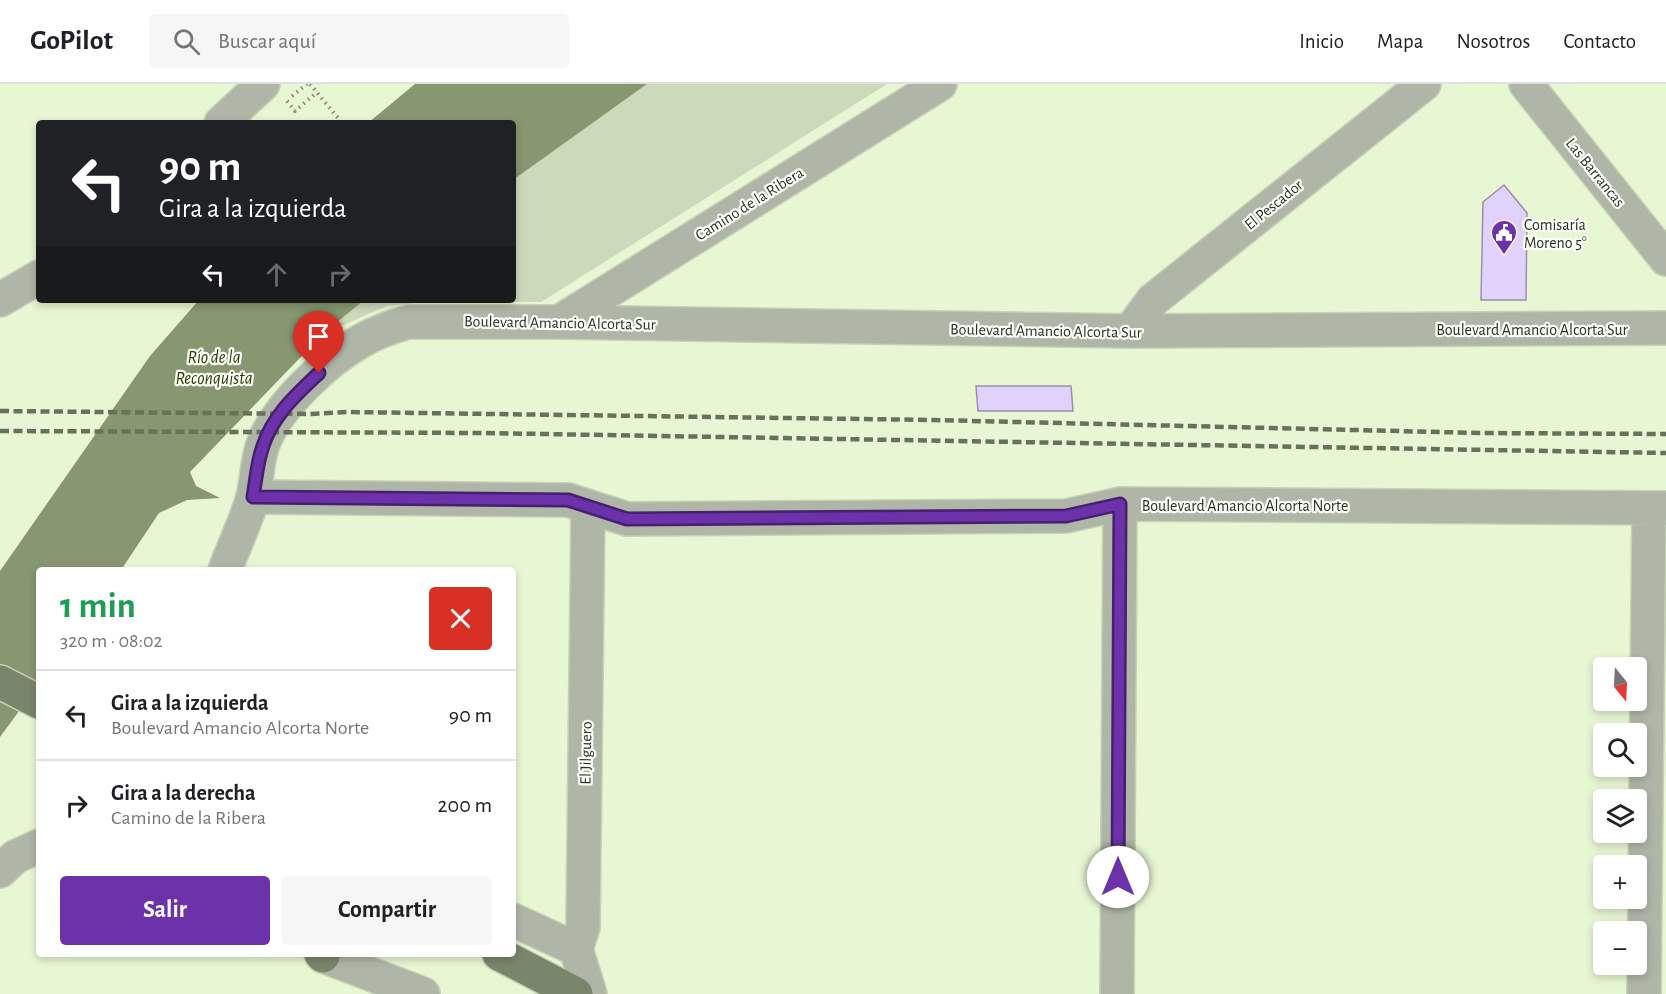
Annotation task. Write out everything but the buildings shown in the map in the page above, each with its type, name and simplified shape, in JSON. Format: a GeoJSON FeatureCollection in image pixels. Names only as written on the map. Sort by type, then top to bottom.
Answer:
{"type":"FeatureCollection","features":[{"type":"Feature","properties":{"kind":"main road"},"geometry":{"type":"LineString","coordinates":[[0,682],[36,700]]}},
{"type":"Feature","properties":{"kind":"main road"},"geometry":{"type":"LineString","coordinates":[[504,957],[576,994]]}},
{"type":"Feature","properties":{"kind":"street"},"geometry":{"type":"LineString","coordinates":[[224,120],[263,84]]}},
{"type":"Feature","properties":{"kind":"street","name":"Camino de la Ribera"},"geometry":{"type":"LineString","coordinates":[[559,322],[940,84]]}},
{"type":"Feature","properties":{"kind":"street","name":"El Pescador"},"geometry":{"type":"LineString","coordinates":[[1130,331],[1153,300],[1424,84]]}},
{"type":"Feature","properties":{"kind":"street","name":"Las Barrancas"},"geometry":{"type":"LineString","coordinates":[[1526,84],[1666,259]]}},
{"type":"Feature","properties":{"kind":"street"},"geometry":{"type":"LineString","coordinates":[[0,300],[36,279]]}},
{"type":"Feature","properties":{"kind":"street","name":"Boulevard Amancio Alcorta Sur"},"geometry":{"type":"LineString","coordinates":[[253,497],[262,447],[274,421],[291,400],[334,360],[360,342],[408,322],[559,322],[1130,331],[1666,328]]}},
{"type":"Feature","properties":{"kind":"street"},"geometry":{"type":"LineString","coordinates":[[226,567],[253,497]]}},
{"type":"Feature","properties":{"kind":"street","name":"Boulevard Amancio Alcorta Norte"},"geometry":{"type":"LineString","coordinates":[[253,497],[568,500],[627,519],[1066,516],[1120,504],[1657,508]]}},
{"type":"Feature","properties":{"kind":"street"},"geometry":{"type":"LineString","coordinates":[[1117,994],[1120,504]]}},
{"type":"Feature","properties":{"kind":"street","name":"El Jilguero"},"geometry":{"type":"LineString","coordinates":[[576,949],[583,927],[588,508]]}},
{"type":"Feature","properties":{"kind":"street"},"geometry":{"type":"LineString","coordinates":[[1644,994],[1657,508]]}},
{"type":"Feature","properties":{"kind":"street"},"geometry":{"type":"LineString","coordinates":[[0,871],[15,857],[36,847]]}},
{"type":"Feature","properties":{"kind":"street"},"geometry":{"type":"LineString","coordinates":[[516,921],[576,949],[590,994]]}},
{"type":"Feature","properties":{"kind":"street"},"geometry":{"type":"LineString","coordinates":[[325,957],[423,994]]}},
{"type":"Feature","properties":{"kind":"path"},"geometry":{"type":"LineString","coordinates":[[316,93],[295,111],[287,100],[308,84],[322,99],[340,120]]}},
{"type":"Feature","properties":{"kind":"shaded area"},"geometry":{"type":"Polygon","coordinates":[[[647,84],[887,84],[541,302],[516,302],[516,178],[647,84]]]}},
{"type":"Feature","properties":{"kind":"shaded area"},"geometry":{"type":"Polygon","coordinates":[[[360,303],[415,303],[387,306],[323,334],[360,303]]]}},
{"type":"Feature","properties":{"kind":"water"},"geometry":{"type":"Polygon","coordinates":[[[415,84],[647,84],[516,178],[516,120],[372,120],[415,84]]]}},
{"type":"Feature","properties":{"kind":"water","name":"Río de la Reconquista"},"geometry":{"type":"Polygon","coordinates":[[[196,303],[360,303],[323,334],[190,472],[196,486],[220,498],[187,500],[159,513],[123,567],[36,567],[36,688],[0,737],[0,571],[150,356],[196,303]]]}},
{"type":"Feature","properties":{"kind":"railway"},"geometry":{"type":"LineString","coordinates":[[0,411],[310,414],[347,412],[933,420],[1481,433],[1666,434]]}},
{"type":"Feature","properties":{"kind":"railway"},"geometry":{"type":"LineString","coordinates":[[0,431],[484,433],[1666,453]]}},
{"type":"Feature","properties":{"kind":"place","name":"Comisaría Moreno 5°"},"geometry":{"type":"Point","coordinates":[1504,256]}},
{"type":"Feature","properties":{"kind":"route"},"geometry":{"type":"LineString","coordinates":[[319,373],[291,400],[274,421],[262,447],[253,497],[568,500],[627,519],[1066,516],[1120,504],[1118,877]]}}]}
